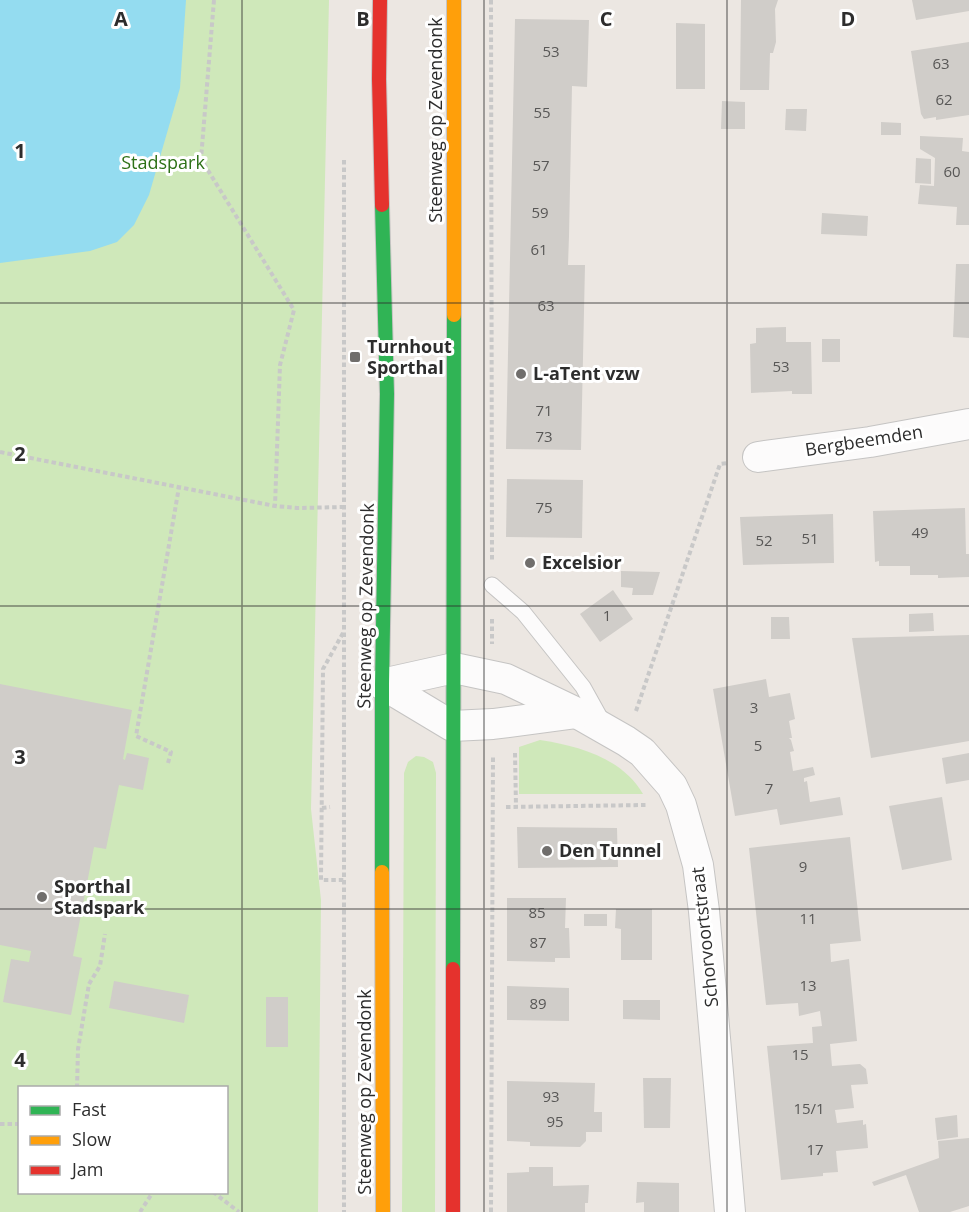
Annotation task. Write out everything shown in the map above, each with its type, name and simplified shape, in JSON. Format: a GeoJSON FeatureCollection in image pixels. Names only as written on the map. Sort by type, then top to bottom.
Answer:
{"type":"FeatureCollection","features":[{"type":"Feature","properties":{"kind":"main road","name":"Steenweg op Zevendonk"},"geometry":{"type":"LineString","coordinates":[[380,0],[379,79],[387,394],[382,684],[383,1212]]}},
{"type":"Feature","properties":{"kind":"main road","name":"Steenweg op Zevendonk"},"geometry":{"type":"LineString","coordinates":[[453,1212],[454,0]]}},
{"type":"Feature","properties":{"kind":"street","name":"Bergbeemden"},"geometry":{"type":"LineString","coordinates":[[758,457],[870,442],[969,423]]}},
{"type":"Feature","properties":{"kind":"street","name":"Schorvoortstraat"},"geometry":{"type":"LineString","coordinates":[[382,684],[454,668],[506,679],[616,734],[642,752],[672,786],[681,805],[698,865],[730,1212]]}},
{"type":"Feature","properties":{"kind":"street"},"geometry":{"type":"LineString","coordinates":[[382,684],[452,726],[492,724],[577,713]]}},
{"type":"Feature","properties":{"kind":"lane"},"geometry":{"type":"LineString","coordinates":[[492,585],[523,612],[583,687],[616,734]]}},
{"type":"Feature","properties":{"kind":"path"},"geometry":{"type":"LineString","coordinates":[[214,0],[201,159],[294,310],[280,365],[276,506]]}},
{"type":"Feature","properties":{"kind":"path"},"geometry":{"type":"LineString","coordinates":[[491,0],[492,676]]}},
{"type":"Feature","properties":{"kind":"path"},"geometry":{"type":"LineString","coordinates":[[344,156],[344,1212]]}},
{"type":"Feature","properties":{"kind":"path"},"geometry":{"type":"LineString","coordinates":[[0,452],[276,506],[344,507]]}},
{"type":"Feature","properties":{"kind":"path"},"geometry":{"type":"LineString","coordinates":[[616,734],[720,464],[758,457]]}},
{"type":"Feature","properties":{"kind":"path"},"geometry":{"type":"LineString","coordinates":[[168,763],[171,752],[136,736],[179,487]]}},
{"type":"Feature","properties":{"kind":"path"},"geometry":{"type":"LineString","coordinates":[[343,632],[323,669],[321,880],[382,878]]}},
{"type":"Feature","properties":{"kind":"path"},"geometry":{"type":"LineString","coordinates":[[491,1212],[492,724]]}},
{"type":"Feature","properties":{"kind":"path"},"geometry":{"type":"LineString","coordinates":[[516,760],[516,807]]}},
{"type":"Feature","properties":{"kind":"path"},"geometry":{"type":"LineString","coordinates":[[506,807],[681,805]]}},
{"type":"Feature","properties":{"kind":"path"},"geometry":{"type":"LineString","coordinates":[[322,808],[330,807]]}},
{"type":"Feature","properties":{"kind":"path"},"geometry":{"type":"LineString","coordinates":[[77,1086],[78,1049],[89,984],[100,966],[105,934]]}},
{"type":"Feature","properties":{"kind":"path"},"geometry":{"type":"LineString","coordinates":[[0,1124],[18,1124]]}},
{"type":"Feature","properties":{"kind":"path"},"geometry":{"type":"LineString","coordinates":[[140,1212],[152,1194]]}},
{"type":"Feature","properties":{"kind":"path"},"geometry":{"type":"LineString","coordinates":[[216,1194],[239,1212]]}},
{"type":"Feature","properties":{"kind":"green space","name":"Stadspark"},"geometry":{"type":"Polygon","coordinates":[[[0,0],[329,0],[311,809],[321,900],[318,1212],[0,1212],[0,0]]]}},
{"type":"Feature","properties":{"kind":"green space"},"geometry":{"type":"Polygon","coordinates":[[[540,740],[570,746],[598,756],[624,771],[643,794],[519,794],[519,747],[540,740]]]}},
{"type":"Feature","properties":{"kind":"green space"},"geometry":{"type":"Polygon","coordinates":[[[416,756],[433,762],[436,773],[435,1212],[402,1212],[404,773],[408,762],[416,756]]]}},
{"type":"Feature","properties":{"kind":"water"},"geometry":{"type":"Polygon","coordinates":[[[0,0],[186,0],[180,88],[149,195],[134,225],[117,242],[90,251],[0,263],[0,0]]]}},
{"type":"Feature","properties":{"kind":"building"},"geometry":{"type":"Polygon","coordinates":[[[741,0],[778,0],[775,9],[776,42],[773,53],[770,53],[769,90],[740,90],[741,0]]]}},
{"type":"Feature","properties":{"kind":"building"},"geometry":{"type":"Polygon","coordinates":[[[912,0],[969,0],[969,11],[916,20],[912,0]]]}},
{"type":"Feature","properties":{"kind":"building"},"geometry":{"type":"Polygon","coordinates":[[[515,19],[589,20],[587,87],[572,86],[568,265],[585,265],[581,450],[506,449],[515,19]]]}},
{"type":"Feature","properties":{"kind":"building"},"geometry":{"type":"Polygon","coordinates":[[[676,23],[705,24],[705,89],[676,89],[676,23]]]}},
{"type":"Feature","properties":{"kind":"building"},"geometry":{"type":"Polygon","coordinates":[[[969,42],[969,115],[936,120],[936,117],[924,119],[921,114],[911,51],[969,42]]]}},
{"type":"Feature","properties":{"kind":"building"},"geometry":{"type":"Polygon","coordinates":[[[722,101],[745,102],[745,129],[721,129],[722,101]]]}},
{"type":"Feature","properties":{"kind":"building"},"geometry":{"type":"Polygon","coordinates":[[[786,109],[807,109],[806,131],[785,130],[786,109]]]}},
{"type":"Feature","properties":{"kind":"building"},"geometry":{"type":"Polygon","coordinates":[[[881,122],[901,123],[901,135],[881,135],[881,122]]]}},
{"type":"Feature","properties":{"kind":"building"},"geometry":{"type":"Polygon","coordinates":[[[920,136],[963,138],[962,151],[969,152],[969,225],[956,225],[957,207],[918,204],[920,185],[934,186],[935,158],[920,149],[920,136]]]}},
{"type":"Feature","properties":{"kind":"building"},"geometry":{"type":"Polygon","coordinates":[[[916,158],[931,159],[931,184],[915,183],[916,158]]]}},
{"type":"Feature","properties":{"kind":"building"},"geometry":{"type":"Polygon","coordinates":[[[822,213],[868,216],[867,236],[821,234],[822,213]]]}},
{"type":"Feature","properties":{"kind":"building"},"geometry":{"type":"Polygon","coordinates":[[[956,264],[969,264],[969,338],[953,337],[956,264]]]}},
{"type":"Feature","properties":{"kind":"building"},"geometry":{"type":"Polygon","coordinates":[[[786,327],[786,342],[811,342],[812,394],[792,394],[792,391],[751,393],[750,344],[756,343],[756,328],[786,327]]]}},
{"type":"Feature","properties":{"kind":"building"},"geometry":{"type":"Polygon","coordinates":[[[822,339],[840,339],[840,362],[822,362],[822,339]]]}},
{"type":"Feature","properties":{"kind":"building"},"geometry":{"type":"Polygon","coordinates":[[[507,479],[583,480],[582,538],[506,537],[507,479]]]}},
{"type":"Feature","properties":{"kind":"building"},"geometry":{"type":"Polygon","coordinates":[[[965,508],[969,577],[938,578],[938,575],[910,575],[910,566],[879,566],[879,561],[875,562],[873,511],[965,508]]]}},
{"type":"Feature","properties":{"kind":"building"},"geometry":{"type":"Polygon","coordinates":[[[833,514],[834,563],[743,565],[740,517],[833,514]]]}},
{"type":"Feature","properties":{"kind":"building"},"geometry":{"type":"Polygon","coordinates":[[[621,571],[660,572],[653,595],[632,595],[633,588],[621,587],[621,571]]]}},
{"type":"Feature","properties":{"kind":"building"},"geometry":{"type":"Polygon","coordinates":[[[613,590],[633,619],[600,642],[580,614],[613,590]]]}},
{"type":"Feature","properties":{"kind":"building"},"geometry":{"type":"Polygon","coordinates":[[[933,613],[934,631],[909,632],[909,614],[933,613]]]}},
{"type":"Feature","properties":{"kind":"building"},"geometry":{"type":"Polygon","coordinates":[[[771,617],[789,617],[790,639],[771,639],[771,617]]]}},
{"type":"Feature","properties":{"kind":"building"},"geometry":{"type":"Polygon","coordinates":[[[969,635],[969,741],[871,758],[852,638],[969,635]]]}},
{"type":"Feature","properties":{"kind":"building"},"geometry":{"type":"Polygon","coordinates":[[[766,679],[769,697],[790,693],[795,719],[789,721],[792,738],[789,738],[794,751],[790,752],[793,771],[813,767],[815,775],[804,778],[804,782],[807,781],[810,802],[840,797],[843,815],[780,825],[777,809],[735,816],[713,689],[766,679]]]}},
{"type":"Feature","properties":{"kind":"building","name":"Sporthal Stadspark"},"geometry":{"type":"Polygon","coordinates":[[[0,684],[132,710],[123,759],[125,760],[127,753],[149,758],[143,790],[119,785],[106,849],[94,847],[73,956],[82,958],[71,1015],[3,1002],[11,959],[29,962],[31,951],[0,945],[0,684]]]}},
{"type":"Feature","properties":{"kind":"building"},"geometry":{"type":"Polygon","coordinates":[[[969,753],[969,780],[946,784],[942,758],[969,753]]]}},
{"type":"Feature","properties":{"kind":"building"},"geometry":{"type":"Polygon","coordinates":[[[942,797],[952,860],[902,870],[889,806],[942,797]]]}},
{"type":"Feature","properties":{"kind":"building"},"geometry":{"type":"Polygon","coordinates":[[[517,827],[617,828],[618,867],[518,868],[517,827]]]}},
{"type":"Feature","properties":{"kind":"building"},"geometry":{"type":"Polygon","coordinates":[[[850,837],[861,941],[830,944],[831,962],[849,959],[857,1041],[830,1044],[832,1066],[860,1064],[866,1069],[868,1084],[851,1085],[854,1108],[835,1110],[837,1123],[863,1120],[863,1125],[866,1124],[868,1148],[836,1151],[838,1172],[823,1173],[823,1176],[781,1180],[767,1046],[813,1043],[812,1027],[822,1026],[820,1011],[799,1016],[798,1003],[766,1005],[749,848],[850,837]]]}},
{"type":"Feature","properties":{"kind":"building"},"geometry":{"type":"Polygon","coordinates":[[[507,898],[566,898],[565,928],[569,928],[570,958],[555,958],[555,962],[507,961],[507,898]]]}},
{"type":"Feature","properties":{"kind":"building"},"geometry":{"type":"Polygon","coordinates":[[[616,909],[652,909],[652,960],[621,960],[621,929],[615,928],[616,909]]]}},
{"type":"Feature","properties":{"kind":"building"},"geometry":{"type":"Polygon","coordinates":[[[584,914],[607,914],[607,926],[584,926],[584,914]]]}},
{"type":"Feature","properties":{"kind":"building"},"geometry":{"type":"Polygon","coordinates":[[[114,981],[189,995],[184,1023],[109,1008],[114,981]]]}},
{"type":"Feature","properties":{"kind":"building"},"geometry":{"type":"Polygon","coordinates":[[[507,986],[569,988],[569,1021],[507,1020],[507,986]]]}},
{"type":"Feature","properties":{"kind":"building"},"geometry":{"type":"Polygon","coordinates":[[[266,997],[288,997],[288,1047],[266,1047],[266,997]]]}},
{"type":"Feature","properties":{"kind":"building"},"geometry":{"type":"Polygon","coordinates":[[[623,1000],[660,1000],[660,1020],[623,1019],[623,1000]]]}},
{"type":"Feature","properties":{"kind":"building"},"geometry":{"type":"Polygon","coordinates":[[[643,1078],[671,1078],[670,1128],[644,1128],[643,1078]]]}},
{"type":"Feature","properties":{"kind":"building"},"geometry":{"type":"Polygon","coordinates":[[[507,1081],[595,1083],[594,1112],[602,1112],[602,1132],[586,1132],[586,1141],[580,1147],[530,1146],[530,1142],[507,1141],[507,1081]]]}},
{"type":"Feature","properties":{"kind":"building"},"geometry":{"type":"Polygon","coordinates":[[[957,1115],[958,1137],[937,1140],[935,1118],[957,1115]]]}},
{"type":"Feature","properties":{"kind":"building"},"geometry":{"type":"Polygon","coordinates":[[[969,1138],[969,1206],[950,1212],[919,1212],[906,1175],[874,1186],[872,1182],[939,1158],[938,1141],[969,1138]]]}},
{"type":"Feature","properties":{"kind":"building"},"geometry":{"type":"Polygon","coordinates":[[[529,1167],[553,1167],[553,1186],[589,1185],[585,1212],[507,1212],[507,1173],[529,1172],[529,1167]]]}},
{"type":"Feature","properties":{"kind":"building"},"geometry":{"type":"Polygon","coordinates":[[[637,1182],[679,1183],[679,1212],[644,1212],[644,1202],[636,1203],[637,1182]]]}},
{"type":"Feature","properties":{"kind":"traffic: fast"},"geometry":{"type":"LineString","coordinates":[[382,205],[387,394],[382,684],[382,872]]}},
{"type":"Feature","properties":{"kind":"traffic: fast"},"geometry":{"type":"LineString","coordinates":[[453,969],[454,315]]}},
{"type":"Feature","properties":{"kind":"traffic: slow"},"geometry":{"type":"LineString","coordinates":[[454,0],[454,315]]}},
{"type":"Feature","properties":{"kind":"traffic: slow"},"geometry":{"type":"LineString","coordinates":[[382,872],[383,1212]]}},
{"type":"Feature","properties":{"kind":"traffic: jam"},"geometry":{"type":"LineString","coordinates":[[380,0],[382,205]]}},
{"type":"Feature","properties":{"kind":"traffic: jam"},"geometry":{"type":"LineString","coordinates":[[453,969],[453,1212]]}},
{"type":"Feature","properties":{"kind":"place","name":"Turnhout Sporthal"},"geometry":{"type":"Point","coordinates":[355,357]}},
{"type":"Feature","properties":{"kind":"place","name":"L-aTent vzw"},"geometry":{"type":"Point","coordinates":[521,374]}},
{"type":"Feature","properties":{"kind":"place","name":"Excelsior"},"geometry":{"type":"Point","coordinates":[530,563]}},
{"type":"Feature","properties":{"kind":"place","name":"Den Tunnel"},"geometry":{"type":"Point","coordinates":[547,851]}},
{"type":"Feature","properties":{"kind":"place","name":"Sporthal Stadspark"},"geometry":{"type":"Point","coordinates":[42,897]}}]}
